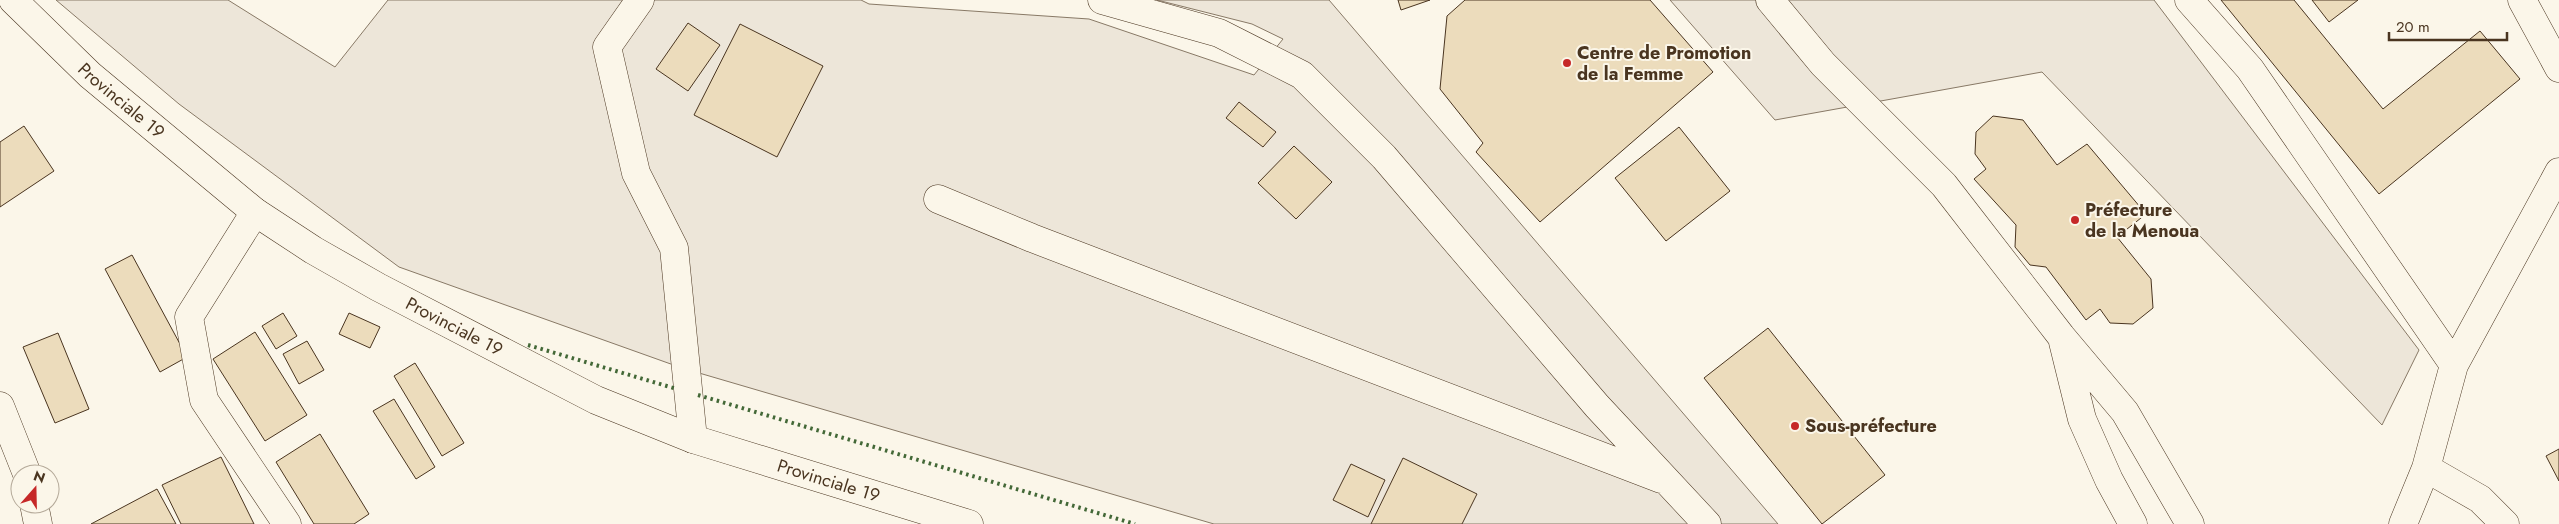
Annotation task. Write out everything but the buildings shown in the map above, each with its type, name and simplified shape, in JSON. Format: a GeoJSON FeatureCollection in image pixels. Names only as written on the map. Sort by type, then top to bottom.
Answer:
{"type":"FeatureCollection","features":[{"type":"Feature","properties":{"kind":"street","name":"Provinciale 19"},"geometry":{"type":"LineString","coordinates":[[13,0],[90,75],[254,212],[370,283],[596,400],[693,439],[968,524]]}},
{"type":"Feature","properties":{"kind":"street"},"geometry":{"type":"LineString","coordinates":[[640,0],[607,48],[636,173],[674,248],[693,439]]}},
{"type":"Feature","properties":{"kind":"street"},"geometry":{"type":"LineString","coordinates":[[1102,0],[1219,33],[1302,75],[1384,157],[1597,406],[1708,524]]}},
{"type":"Feature","properties":{"kind":"street"},"geometry":{"type":"LineString","coordinates":[[1770,0],[1823,64],[1944,185],[2061,336],[2125,412],[2190,524]]}},
{"type":"Feature","properties":{"kind":"street"},"geometry":{"type":"LineString","coordinates":[[2189,0],[2250,69],[2454,366]]}},
{"type":"Feature","properties":{"kind":"street"},"geometry":{"type":"LineString","coordinates":[[2522,0],[2559,68]]}},
{"type":"Feature","properties":{"kind":"street"},"geometry":{"type":"LineString","coordinates":[[2403,524],[2426,468],[2454,366],[2559,172]]}},
{"type":"Feature","properties":{"kind":"street"},"geometry":{"type":"LineString","coordinates":[[938,199],[1032,238],[1668,482]]}},
{"type":"Feature","properties":{"kind":"street"},"geometry":{"type":"LineString","coordinates":[[254,212],[189,317],[204,400],[287,524]]}},
{"type":"Feature","properties":{"kind":"street"},"geometry":{"type":"LineString","coordinates":[[2061,336],[2082,419],[2109,480],[2133,524]]}},
{"type":"Feature","properties":{"kind":"street"},"geometry":{"type":"LineString","coordinates":[[0,406],[23,464]]}},
{"type":"Feature","properties":{"kind":"street"},"geometry":{"type":"LineString","coordinates":[[2426,468],[2480,499],[2505,524]]}},
{"type":"Feature","properties":{"kind":"shaded area"},"geometry":{"type":"Polygon","coordinates":[[[56,0],[228,0],[335,67],[388,0],[861,0],[869,4],[1089,19],[1254,75],[1283,39],[1252,24],[1157,0],[1329,0],[1778,524],[1214,524],[682,368],[399,267],[179,104],[56,0]]]}},
{"type":"Feature","properties":{"kind":"shaded area"},"geometry":{"type":"Polygon","coordinates":[[[1670,0],[2154,0],[2419,350],[2382,425],[2042,72],[1775,120],[1670,0]]]}},
{"type":"Feature","properties":{"kind":"hedge"},"geometry":{"type":"LineString","coordinates":[[528,345],[677,389]]}},
{"type":"Feature","properties":{"kind":"hedge"},"geometry":{"type":"LineString","coordinates":[[698,395],[1135,524]]}},
{"type":"Feature","properties":{"kind":"place","name":"Centre de Promotion de la Femme"},"geometry":{"type":"Point","coordinates":[1567,63]}},
{"type":"Feature","properties":{"kind":"place","name":"Préfecture de la Menoua"},"geometry":{"type":"Point","coordinates":[2075,220]}},
{"type":"Feature","properties":{"kind":"place","name":"Sous-préfecture"},"geometry":{"type":"Point","coordinates":[1795,426]}}]}
